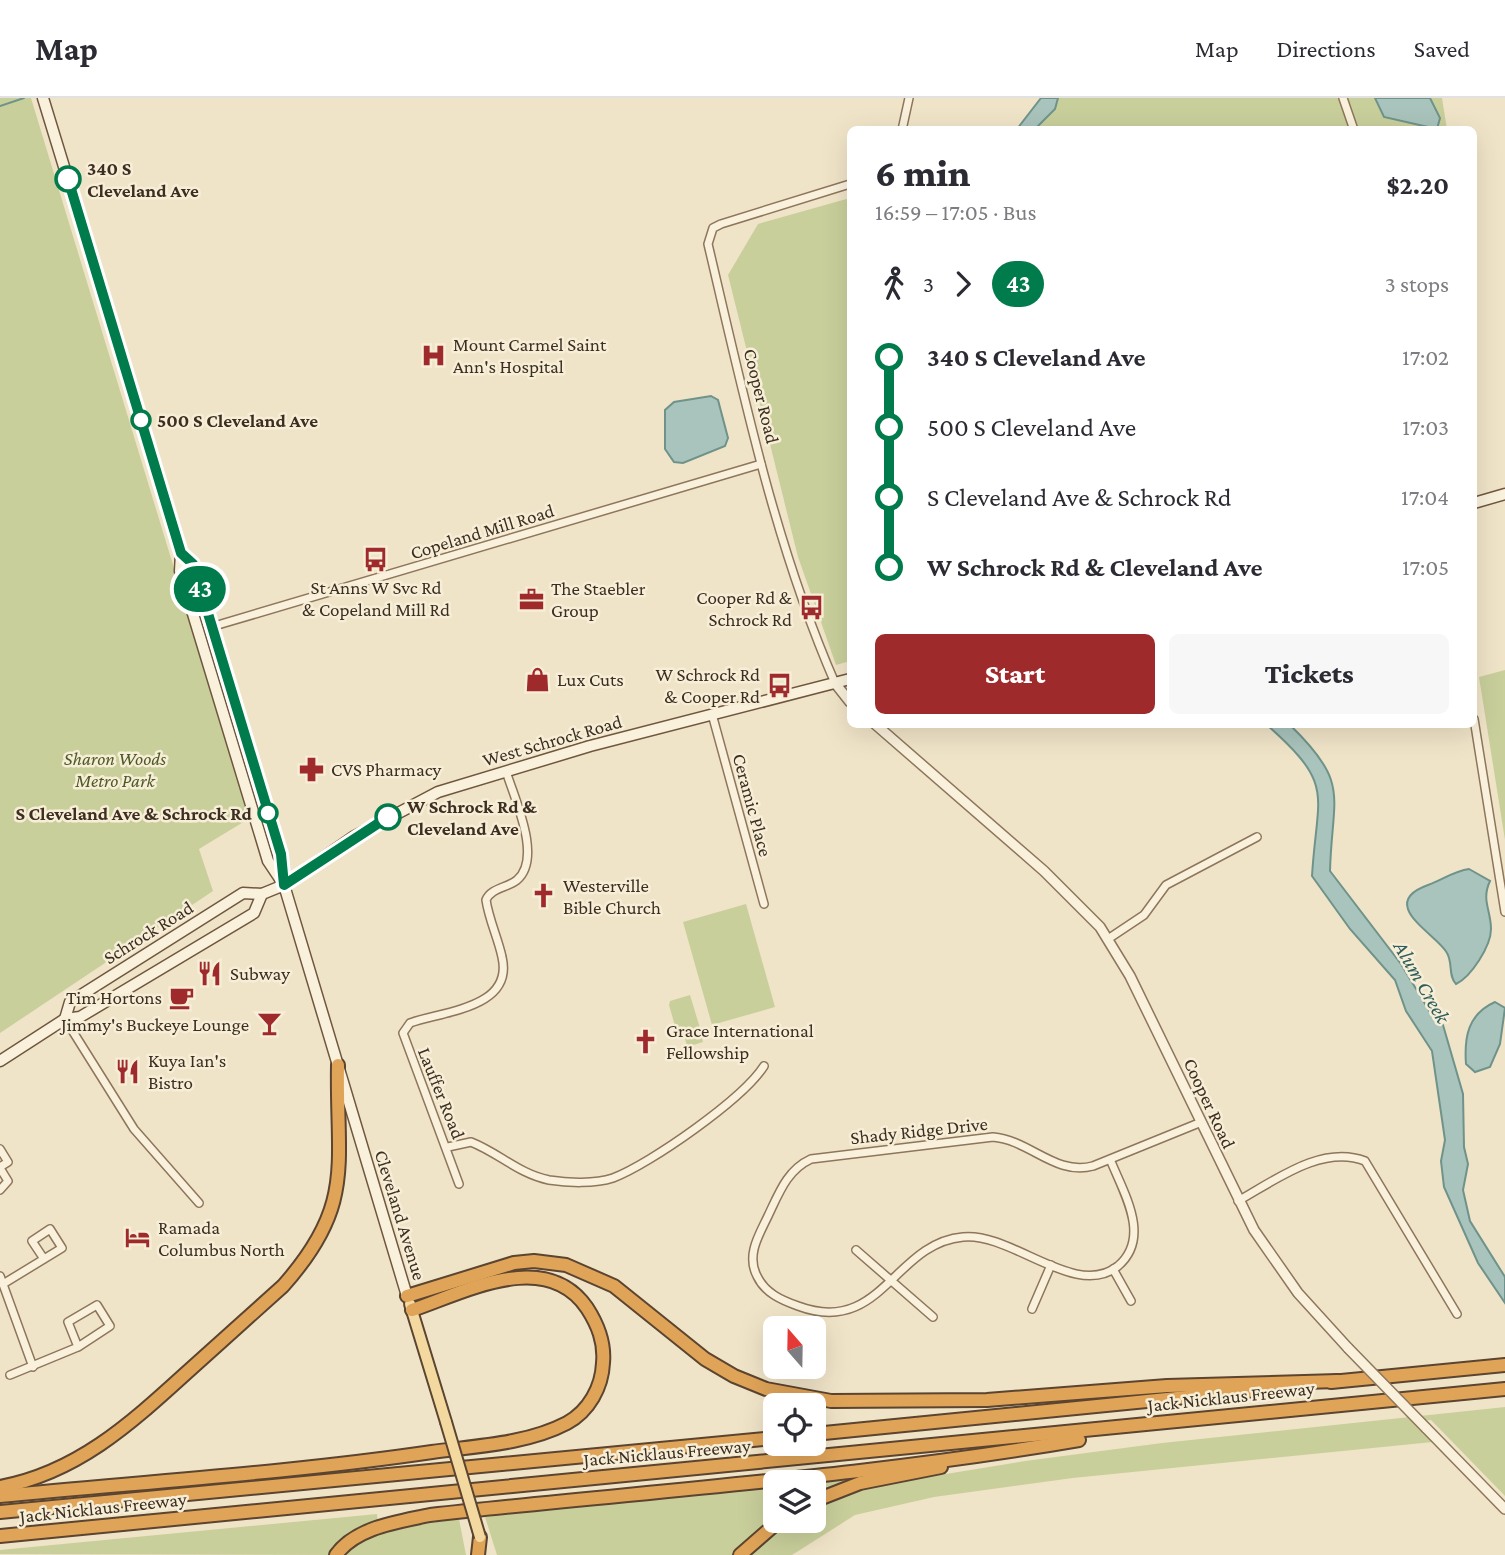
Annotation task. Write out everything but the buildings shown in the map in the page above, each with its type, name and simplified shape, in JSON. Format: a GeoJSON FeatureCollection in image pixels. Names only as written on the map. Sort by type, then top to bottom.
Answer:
{"type":"FeatureCollection","features":[{"type":"Feature","properties":{"kind":"highway"},"geometry":{"type":"LineString","coordinates":[[0,1488],[46,1475],[98,1448],[157,1400],[284,1286],[301,1266],[326,1228],[340,1180],[338,1065]]}},
{"type":"Feature","properties":{"kind":"highway"},"geometry":{"type":"LineString","coordinates":[[407,1296],[514,1263],[534,1261],[566,1265],[614,1286],[705,1359],[734,1376],[766,1389],[831,1401],[975,1401],[1167,1386],[1338,1381]]}},
{"type":"Feature","properties":{"kind":"highway"},"geometry":{"type":"LineString","coordinates":[[0,1496],[373,1460],[500,1442],[534,1435],[568,1423],[586,1408],[598,1386],[604,1354],[603,1341],[595,1321],[572,1291],[556,1283],[535,1277],[507,1279],[412,1310]]}},
{"type":"Feature","properties":{"kind":"highway","name":"Jack Nicklaus Freeway"},"geometry":{"type":"LineString","coordinates":[[826,1433],[1505,1365]]}},
{"type":"Feature","properties":{"kind":"highway","name":"Jack Nicklaus Freeway"},"geometry":{"type":"LineString","coordinates":[[0,1536],[1505,1389]]}},
{"type":"Feature","properties":{"kind":"highway"},"geometry":{"type":"LineString","coordinates":[[826,1496],[860,1482],[1004,1452],[1200,1419]]}},
{"type":"Feature","properties":{"kind":"highway","name":"Jack Nicklaus Freeway"},"geometry":{"type":"LineString","coordinates":[[0,1512],[763,1439]]}},
{"type":"Feature","properties":{"kind":"highway"},"geometry":{"type":"LineString","coordinates":[[336,1555],[351,1541],[377,1528],[430,1515],[1004,1452]]}},
{"type":"Feature","properties":{"kind":"highway"},"geometry":{"type":"LineString","coordinates":[[740,1555],[765,1533]]}},
{"type":"Feature","properties":{"kind":"highway"},"geometry":{"type":"LineString","coordinates":[[478,1555],[480,1537]]}},
{"type":"Feature","properties":{"kind":"main road"},"geometry":{"type":"LineString","coordinates":[[43,98],[181,553],[180,571],[248,799],[268,861],[284,885]]}},
{"type":"Feature","properties":{"kind":"main road"},"geometry":{"type":"LineString","coordinates":[[1477,502],[1505,494]]}},
{"type":"Feature","properties":{"kind":"main road"},"geometry":{"type":"LineString","coordinates":[[181,553],[193,564],[281,854],[284,885]]}},
{"type":"Feature","properties":{"kind":"main road","name":"West Schrock Road"},"geometry":{"type":"LineString","coordinates":[[284,885],[384,818],[438,792],[712,714],[847,680]]}},
{"type":"Feature","properties":{"kind":"main road","name":"Schrock Road"},"geometry":{"type":"LineString","coordinates":[[65,1019],[70,1002],[243,893],[262,894],[284,885]]}},
{"type":"Feature","properties":{"kind":"main road","name":"Cleveland Avenue"},"geometry":{"type":"LineString","coordinates":[[284,885],[485,1555]]}},
{"type":"Feature","properties":{"kind":"main road","name":"Schrock Road"},"geometry":{"type":"LineString","coordinates":[[0,1061],[65,1019],[80,1017],[254,912],[262,894]]}},
{"type":"Feature","properties":{"kind":"street"},"geometry":{"type":"LineString","coordinates":[[903,126],[909,98]]}},
{"type":"Feature","properties":{"kind":"street"},"geometry":{"type":"LineString","coordinates":[[1343,98],[1353,126]]}},
{"type":"Feature","properties":{"kind":"street","name":"Cooper Road"},"geometry":{"type":"LineString","coordinates":[[847,185],[721,224],[709,236],[708,244],[761,464],[793,579],[835,683],[847,698]]}},
{"type":"Feature","properties":{"kind":"street","name":"Copeland Mill Road"},"geometry":{"type":"LineString","coordinates":[[211,626],[761,464]]}},
{"type":"Feature","properties":{"kind":"street","name":"Ceramic Place"},"geometry":{"type":"LineString","coordinates":[[712,714],[764,904]]}},
{"type":"Feature","properties":{"kind":"street","name":"Cooper Road"},"geometry":{"type":"LineString","coordinates":[[879,728],[1061,886],[1108,939],[1130,976],[1238,1201],[1275,1264],[1348,1348],[1505,1509]]}},
{"type":"Feature","properties":{"kind":"street"},"geometry":{"type":"LineString","coordinates":[[1475,728],[1505,912]]}},
{"type":"Feature","properties":{"kind":"street","name":"Lauffer Road"},"geometry":{"type":"LineString","coordinates":[[459,1184],[448,1147],[403,1033],[410,1023],[489,999],[500,988],[505,974],[503,958],[486,900],[493,891],[509,886],[522,875],[529,860],[527,843],[506,771]]}},
{"type":"Feature","properties":{"kind":"street"},"geometry":{"type":"LineString","coordinates":[[1108,939],[1144,915],[1166,885],[1257,837]]}},
{"type":"Feature","properties":{"kind":"street"},"geometry":{"type":"LineString","coordinates":[[65,1019],[134,1129],[199,1203]]}},
{"type":"Feature","properties":{"kind":"street"},"geometry":{"type":"LineString","coordinates":[[448,1147],[471,1142],[516,1169],[549,1180],[596,1182],[612,1178],[691,1132],[754,1081],[764,1066]]}},
{"type":"Feature","properties":{"kind":"street","name":"Shady Ridge Drive"},"geometry":{"type":"LineString","coordinates":[[892,1282],[870,1301],[847,1310],[822,1312],[784,1301],[762,1285],[752,1263],[756,1241],[791,1173],[801,1164],[822,1156],[992,1137],[1020,1142],[1057,1164],[1075,1169],[1110,1159],[1199,1123]]}},
{"type":"Feature","properties":{"kind":"street"},"geometry":{"type":"LineString","coordinates":[[0,1149],[8,1162],[0,1167],[8,1181],[0,1190]]}},
{"type":"Feature","properties":{"kind":"street"},"geometry":{"type":"LineString","coordinates":[[1238,1201],[1295,1169],[1320,1161],[1350,1155],[1365,1161],[1457,1314]]}},
{"type":"Feature","properties":{"kind":"street"},"geometry":{"type":"LineString","coordinates":[[892,1282],[926,1249],[961,1237],[987,1238],[1051,1265],[1088,1276],[1113,1269],[1130,1252],[1135,1233],[1134,1222],[1110,1159]]}},
{"type":"Feature","properties":{"kind":"street"},"geometry":{"type":"LineString","coordinates":[[856,1250],[933,1317]]}},
{"type":"Feature","properties":{"kind":"street"},"geometry":{"type":"LineString","coordinates":[[33,1367],[1,1280],[44,1259]]}},
{"type":"Feature","properties":{"kind":"street"},"geometry":{"type":"LineString","coordinates":[[1032,1309],[1051,1265]]}},
{"type":"Feature","properties":{"kind":"street"},"geometry":{"type":"LineString","coordinates":[[1113,1269],[1131,1301]]}},
{"type":"Feature","properties":{"kind":"street"},"geometry":{"type":"LineString","coordinates":[[10,1375],[78,1346],[110,1326],[97,1305],[68,1322],[78,1346]]}},
{"type":"Feature","properties":{"kind":"green space","name":"Sharon Woods Metro Park"},"geometry":{"type":"Polygon","coordinates":[[[0,98],[31,98],[250,818],[199,849],[213,891],[0,1033],[0,98]]]}},
{"type":"Feature","properties":{"kind":"green space"},"geometry":{"type":"Polygon","coordinates":[[[1047,98],[1442,98],[1447,126],[1028,126],[1047,98]]]}},
{"type":"Feature","properties":{"kind":"green space"},"geometry":{"type":"Polygon","coordinates":[[[847,199],[847,662],[836,665],[798,557],[728,275],[758,224],[847,199]]]}},
{"type":"Feature","properties":{"kind":"green space"},"geometry":{"type":"Polygon","coordinates":[[[1505,670],[1505,840],[1479,677],[1505,670]]]}},
{"type":"Feature","properties":{"kind":"green space"},"geometry":{"type":"Polygon","coordinates":[[[746,904],[775,1007],[712,1025],[683,922],[746,904]]]}},
{"type":"Feature","properties":{"kind":"green space"},"geometry":{"type":"Polygon","coordinates":[[[690,995],[700,1028],[685,1034],[700,1030],[703,1042],[687,1047],[684,1034],[677,1033],[669,1005],[670,1001],[690,995]]]}},
{"type":"Feature","properties":{"kind":"green space"},"geometry":{"type":"Polygon","coordinates":[[[1505,1407],[1505,1496],[1431,1420],[1416,1422],[1433,1442],[1073,1478],[934,1497],[855,1515],[792,1555],[748,1555],[776,1533],[826,1533],[826,1503],[872,1486],[1025,1461],[1162,1443],[1505,1407]]]}},
{"type":"Feature","properties":{"kind":"green space"},"geometry":{"type":"Polygon","coordinates":[[[878,1474],[826,1494],[826,1479],[878,1474]]]}},
{"type":"Feature","properties":{"kind":"green space"},"geometry":{"type":"Polygon","coordinates":[[[763,1485],[763,1531],[733,1555],[497,1555],[485,1517],[763,1485]]]}},
{"type":"Feature","properties":{"kind":"green space"},"geometry":{"type":"Polygon","coordinates":[[[377,1514],[378,1525],[330,1555],[0,1554],[0,1550],[377,1514]]]}},
{"type":"Feature","properties":{"kind":"green space"},"geometry":{"type":"Polygon","coordinates":[[[459,1519],[466,1555],[340,1555],[383,1533],[459,1519]]]}},
{"type":"Feature","properties":{"kind":"water"},"geometry":{"type":"Polygon","coordinates":[[[1041,98],[1058,98],[1055,109],[1038,126],[1019,126],[1041,98]]]}},
{"type":"Feature","properties":{"kind":"water"},"geometry":{"type":"Polygon","coordinates":[[[1375,98],[1430,98],[1440,118],[1438,126],[1424,126],[1384,117],[1375,98]]]}},
{"type":"Feature","properties":{"kind":"water"},"geometry":{"type":"Polygon","coordinates":[[[711,396],[718,400],[728,438],[725,446],[683,463],[674,462],[665,449],[665,410],[674,402],[711,396]]]}},
{"type":"Feature","properties":{"kind":"water"},"geometry":{"type":"Polygon","coordinates":[[[1270,728],[1293,728],[1322,762],[1334,792],[1330,871],[1401,964],[1430,1012],[1443,1025],[1463,1094],[1464,1147],[1468,1164],[1463,1190],[1470,1221],[1505,1277],[1505,1303],[1478,1263],[1444,1187],[1441,1161],[1445,1140],[1432,1051],[1406,1011],[1395,980],[1350,929],[1312,876],[1317,792],[1313,777],[1289,746],[1270,728]]]}},
{"type":"Feature","properties":{"kind":"water"},"geometry":{"type":"Polygon","coordinates":[[[1469,869],[1490,881],[1486,900],[1491,929],[1488,944],[1479,960],[1468,975],[1456,984],[1447,953],[1414,919],[1408,910],[1407,901],[1413,893],[1428,885],[1469,869]]]}},
{"type":"Feature","properties":{"kind":"water"},"geometry":{"type":"Polygon","coordinates":[[[1495,1002],[1505,1008],[1500,1044],[1490,1067],[1475,1072],[1466,1064],[1467,1036],[1473,1020],[1495,1002]]]}},
{"type":"Feature","properties":{"kind":"waterway"},"geometry":{"type":"LineString","coordinates":[[0,106],[24,98]]}},
{"type":"Feature","properties":{"kind":"bus line","name":"43"},"geometry":{"type":"LineString","coordinates":[[68,179],[181,553],[193,564],[281,854],[284,885],[352,837],[388,817]]}},
{"type":"Feature","properties":{"kind":"place","name":"340 S Cleveland Ave"},"geometry":{"type":"Point","coordinates":[68,179]}},
{"type":"Feature","properties":{"kind":"place","name":"Mount Carmel Saint Ann's Hospital"},"geometry":{"type":"Point","coordinates":[433,355]}},
{"type":"Feature","properties":{"kind":"place","name":"500 S Cleveland Ave"},"geometry":{"type":"Point","coordinates":[141,420]}},
{"type":"Feature","properties":{"kind":"place","name":"St Anns W Svc Rd & Copeland Mill Rd"},"geometry":{"type":"Point","coordinates":[376,559]}},
{"type":"Feature","properties":{"kind":"place","name":"The Staebler Group"},"geometry":{"type":"Point","coordinates":[531,599]}},
{"type":"Feature","properties":{"kind":"place","name":"Cooper Rd & Schrock Rd"},"geometry":{"type":"Point","coordinates":[812,608]}},
{"type":"Feature","properties":{"kind":"place","name":"Lux Cuts"},"geometry":{"type":"Point","coordinates":[537,679]}},
{"type":"Feature","properties":{"kind":"place","name":"W Schrock Rd & Cooper Rd"},"geometry":{"type":"Point","coordinates":[780,685]}},
{"type":"Feature","properties":{"kind":"place","name":"CVS Pharmacy"},"geometry":{"type":"Point","coordinates":[311,769]}},
{"type":"Feature","properties":{"kind":"place","name":"S Cleveland Ave & Schrock Rd"},"geometry":{"type":"Point","coordinates":[268,813]}},
{"type":"Feature","properties":{"kind":"place","name":"W Schrock Rd & Cleveland Ave"},"geometry":{"type":"Point","coordinates":[388,817]}},
{"type":"Feature","properties":{"kind":"place","name":"Westerville Bible Church"},"geometry":{"type":"Point","coordinates":[543,896]}},
{"type":"Feature","properties":{"kind":"place","name":"Subway"},"geometry":{"type":"Point","coordinates":[210,973]}},
{"type":"Feature","properties":{"kind":"place","name":"Tim Hortons"},"geometry":{"type":"Point","coordinates":[182,997]}},
{"type":"Feature","properties":{"kind":"place","name":"Jimmy's Buckeye Lounge"},"geometry":{"type":"Point","coordinates":[269,1024]}},
{"type":"Feature","properties":{"kind":"place","name":"Grace International Fellowship"},"geometry":{"type":"Point","coordinates":[646,1041]}},
{"type":"Feature","properties":{"kind":"place","name":"Kuya Ian's Bistro"},"geometry":{"type":"Point","coordinates":[128,1071]}},
{"type":"Feature","properties":{"kind":"place","name":"Ramada Columbus North"},"geometry":{"type":"Point","coordinates":[138,1238]}},
{"type":"Feature","properties":{"kind":"water label","name":"Alum Creek"},"geometry":{"type":"Point","coordinates":[1422,982]}}]}
